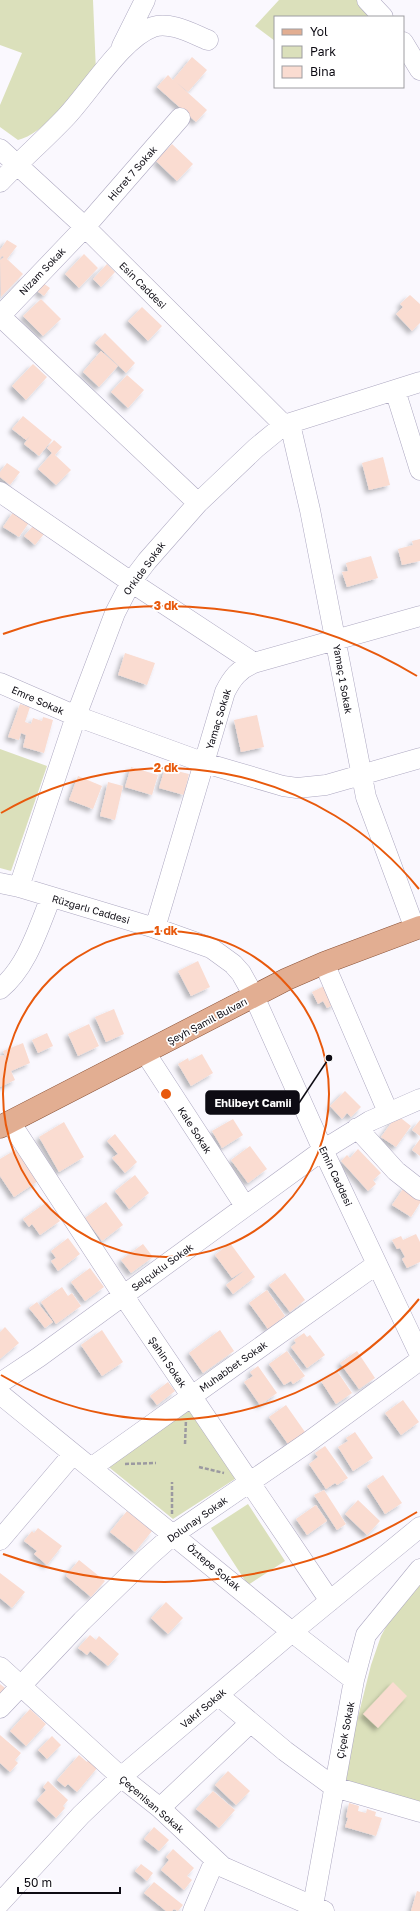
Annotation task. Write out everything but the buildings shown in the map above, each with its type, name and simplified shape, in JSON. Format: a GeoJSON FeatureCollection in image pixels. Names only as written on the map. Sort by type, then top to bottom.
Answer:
{"type":"FeatureCollection","features":[{"type":"Feature","properties":{"kind":"main road","name":"Şeyh Şamil Bulvarı"},"geometry":{"type":"LineString","coordinates":[[5,1124],[146,1054],[254,996],[324,963],[417,928]]}},
{"type":"Feature","properties":{"kind":"street"},"geometry":{"type":"LineString","coordinates":[[119,53],[145,0]]}},
{"type":"Feature","properties":{"kind":"street"},"geometry":{"type":"LineString","coordinates":[[367,0],[382,16]]}},
{"type":"Feature","properties":{"kind":"street"},"geometry":{"type":"LineString","coordinates":[[0,182],[64,118],[119,53],[137,36],[154,26],[164,26],[180,29],[208,40]]}},
{"type":"Feature","properties":{"kind":"street"},"geometry":{"type":"LineString","coordinates":[[404,44],[420,70]]}},
{"type":"Feature","properties":{"kind":"street","name":"Hicret 7 Sokak"},"geometry":{"type":"LineString","coordinates":[[84,227],[180,118]]}},
{"type":"Feature","properties":{"kind":"street","name":"Esin Caddesi"},"geometry":{"type":"LineString","coordinates":[[0,149],[84,227],[287,424]]}},
{"type":"Feature","properties":{"kind":"street","name":"Nizam Sokak"},"geometry":{"type":"LineString","coordinates":[[0,316],[84,227]]}},
{"type":"Feature","properties":{"kind":"street"},"geometry":{"type":"LineString","coordinates":[[0,316],[198,503]]}},
{"type":"Feature","properties":{"kind":"street","name":"Orkide Sokak"},"geometry":{"type":"LineString","coordinates":[[9,885],[115,613],[131,582],[157,549],[198,503],[256,448],[287,424],[420,382]]}},
{"type":"Feature","properties":{"kind":"street"},"geometry":{"type":"LineString","coordinates":[[396,390],[420,470]]}},
{"type":"Feature","properties":{"kind":"street","name":"Yamaç 1 Sokak"},"geometry":{"type":"LineString","coordinates":[[287,424],[310,510],[336,640],[360,775],[369,808],[417,928]]}},
{"type":"Feature","properties":{"kind":"street"},"geometry":{"type":"LineString","coordinates":[[2,500],[131,582],[254,663]]}},
{"type":"Feature","properties":{"kind":"street","name":"Yamaç Sokak"},"geometry":{"type":"LineString","coordinates":[[155,928],[225,692],[232,679],[240,670],[254,663],[420,616]]}},
{"type":"Feature","properties":{"kind":"street","name":"Emre Sokak"},"geometry":{"type":"LineString","coordinates":[[0,683],[76,716],[205,763],[283,786],[297,788],[326,785],[420,758]]}},
{"type":"Feature","properties":{"kind":"street","name":"Rüzgarlı Caddesi"},"geometry":{"type":"LineString","coordinates":[[9,885],[155,928],[211,948],[223,956],[241,973],[254,996]]}},
{"type":"Feature","properties":{"kind":"street"},"geometry":{"type":"LineString","coordinates":[[0,989],[14,976],[25,957],[51,897]]}},
{"type":"Feature","properties":{"kind":"street"},"geometry":{"type":"LineString","coordinates":[[324,963],[388,1112]]}},
{"type":"Feature","properties":{"kind":"street","name":"Emin Caddesi"},"geometry":{"type":"LineString","coordinates":[[254,996],[323,1150],[420,1356]]}},
{"type":"Feature","properties":{"kind":"street","name":"Kale Sokak"},"geometry":{"type":"LineString","coordinates":[[146,1054],[245,1206]]}},
{"type":"Feature","properties":{"kind":"street","name":"Selçuklu Sokak"},"geometry":{"type":"LineString","coordinates":[[0,1383],[40,1357],[323,1150],[357,1128],[388,1112],[420,1100]]}},
{"type":"Feature","properties":{"kind":"street","name":"Şahin Sokak"},"geometry":{"type":"LineString","coordinates":[[5,1124],[123,1295],[249,1484],[330,1601]]}},
{"type":"Feature","properties":{"kind":"street"},"geometry":{"type":"LineString","coordinates":[[357,1128],[396,1171],[420,1190]]}},
{"type":"Feature","properties":{"kind":"street","name":"Muhabbet Sokak"},"geometry":{"type":"LineString","coordinates":[[91,1468],[191,1395],[377,1264]]}},
{"type":"Feature","properties":{"kind":"street","name":"Dolunay Sokak"},"geometry":{"type":"LineString","coordinates":[[0,1708],[82,1621],[174,1534],[249,1484],[420,1360]]}},
{"type":"Feature","properties":{"kind":"street","name":"Öztepe Sokak"},"geometry":{"type":"LineString","coordinates":[[0,1394],[174,1534],[292,1632],[354,1680]]}},
{"type":"Feature","properties":{"kind":"street"},"geometry":{"type":"LineString","coordinates":[[0,1540],[73,1454]]}},
{"type":"Feature","properties":{"kind":"street","name":"Vakıf Sokak"},"geometry":{"type":"LineString","coordinates":[[0,1903],[72,1825],[121,1777],[292,1632],[420,1527]]}},
{"type":"Feature","properties":{"kind":"street"},"geometry":{"type":"LineString","coordinates":[[401,1544],[420,1539]]}},
{"type":"Feature","properties":{"kind":"street","name":"Çiçek Sokak"},"geometry":{"type":"LineString","coordinates":[[316,1910],[334,1787],[354,1680],[366,1635],[420,1569]]}},
{"type":"Feature","properties":{"kind":"street","name":"Çeçenisan Sokak"},"geometry":{"type":"LineString","coordinates":[[0,1667],[22,1685],[121,1777],[160,1808],[223,1867],[316,1910]]}},
{"type":"Feature","properties":{"kind":"street"},"geometry":{"type":"LineString","coordinates":[[218,1695],[285,1751],[334,1787],[420,1812]]}},
{"type":"Feature","properties":{"kind":"street"},"geometry":{"type":"LineString","coordinates":[[160,1808],[250,1723]]}},
{"type":"Feature","properties":{"kind":"street"},"geometry":{"type":"LineString","coordinates":[[193,1911],[215,1860]]}},
{"type":"Feature","properties":{"kind":"path"},"geometry":{"type":"LineString","coordinates":[[185,1444],[186,1416]]}},
{"type":"Feature","properties":{"kind":"path"},"geometry":{"type":"LineString","coordinates":[[117,1464],[156,1463]]}},
{"type":"Feature","properties":{"kind":"path"},"geometry":{"type":"LineString","coordinates":[[199,1467],[227,1474]]}},
{"type":"Feature","properties":{"kind":"path"},"geometry":{"type":"LineString","coordinates":[[172,1482],[172,1515]]}},
{"type":"Feature","properties":{"kind":"path"},"geometry":{"type":"LineString","coordinates":[[166,1510],[172,1515]]}},
{"type":"Feature","properties":{"kind":"path"},"geometry":{"type":"LineString","coordinates":[[172,1515],[178,1511]]}},
{"type":"Feature","properties":{"kind":"green space"},"geometry":{"type":"Polygon","coordinates":[[[0,0],[93,0],[96,72],[70,101],[49,121],[38,130],[18,140],[0,127],[0,105],[22,53],[0,45],[0,0]]]}},
{"type":"Feature","properties":{"kind":"green space"},"geometry":{"type":"Polygon","coordinates":[[[279,0],[359,0],[373,16],[274,16],[274,40],[255,26],[279,0]]]}},
{"type":"Feature","properties":{"kind":"green space"},"geometry":{"type":"Polygon","coordinates":[[[0,749],[47,766],[11,871],[0,868],[0,749]]]}},
{"type":"Feature","properties":{"kind":"green space"},"geometry":{"type":"Polygon","coordinates":[[[187,1405],[238,1477],[173,1519],[105,1464],[187,1405]]]}},
{"type":"Feature","properties":{"kind":"green space"},"geometry":{"type":"Polygon","coordinates":[[[248,1504],[285,1561],[248,1585],[211,1528],[248,1504]]]}},
{"type":"Feature","properties":{"kind":"green space"},"geometry":{"type":"Polygon","coordinates":[[[420,1585],[420,1807],[347,1782],[344,1773],[371,1665],[381,1636],[391,1618],[420,1585]]]}},
{"type":"Feature","properties":{"kind":"place","name":"Ehlibeyt Camii"},"geometry":{"type":"Point","coordinates":[329,1058]}}]}
